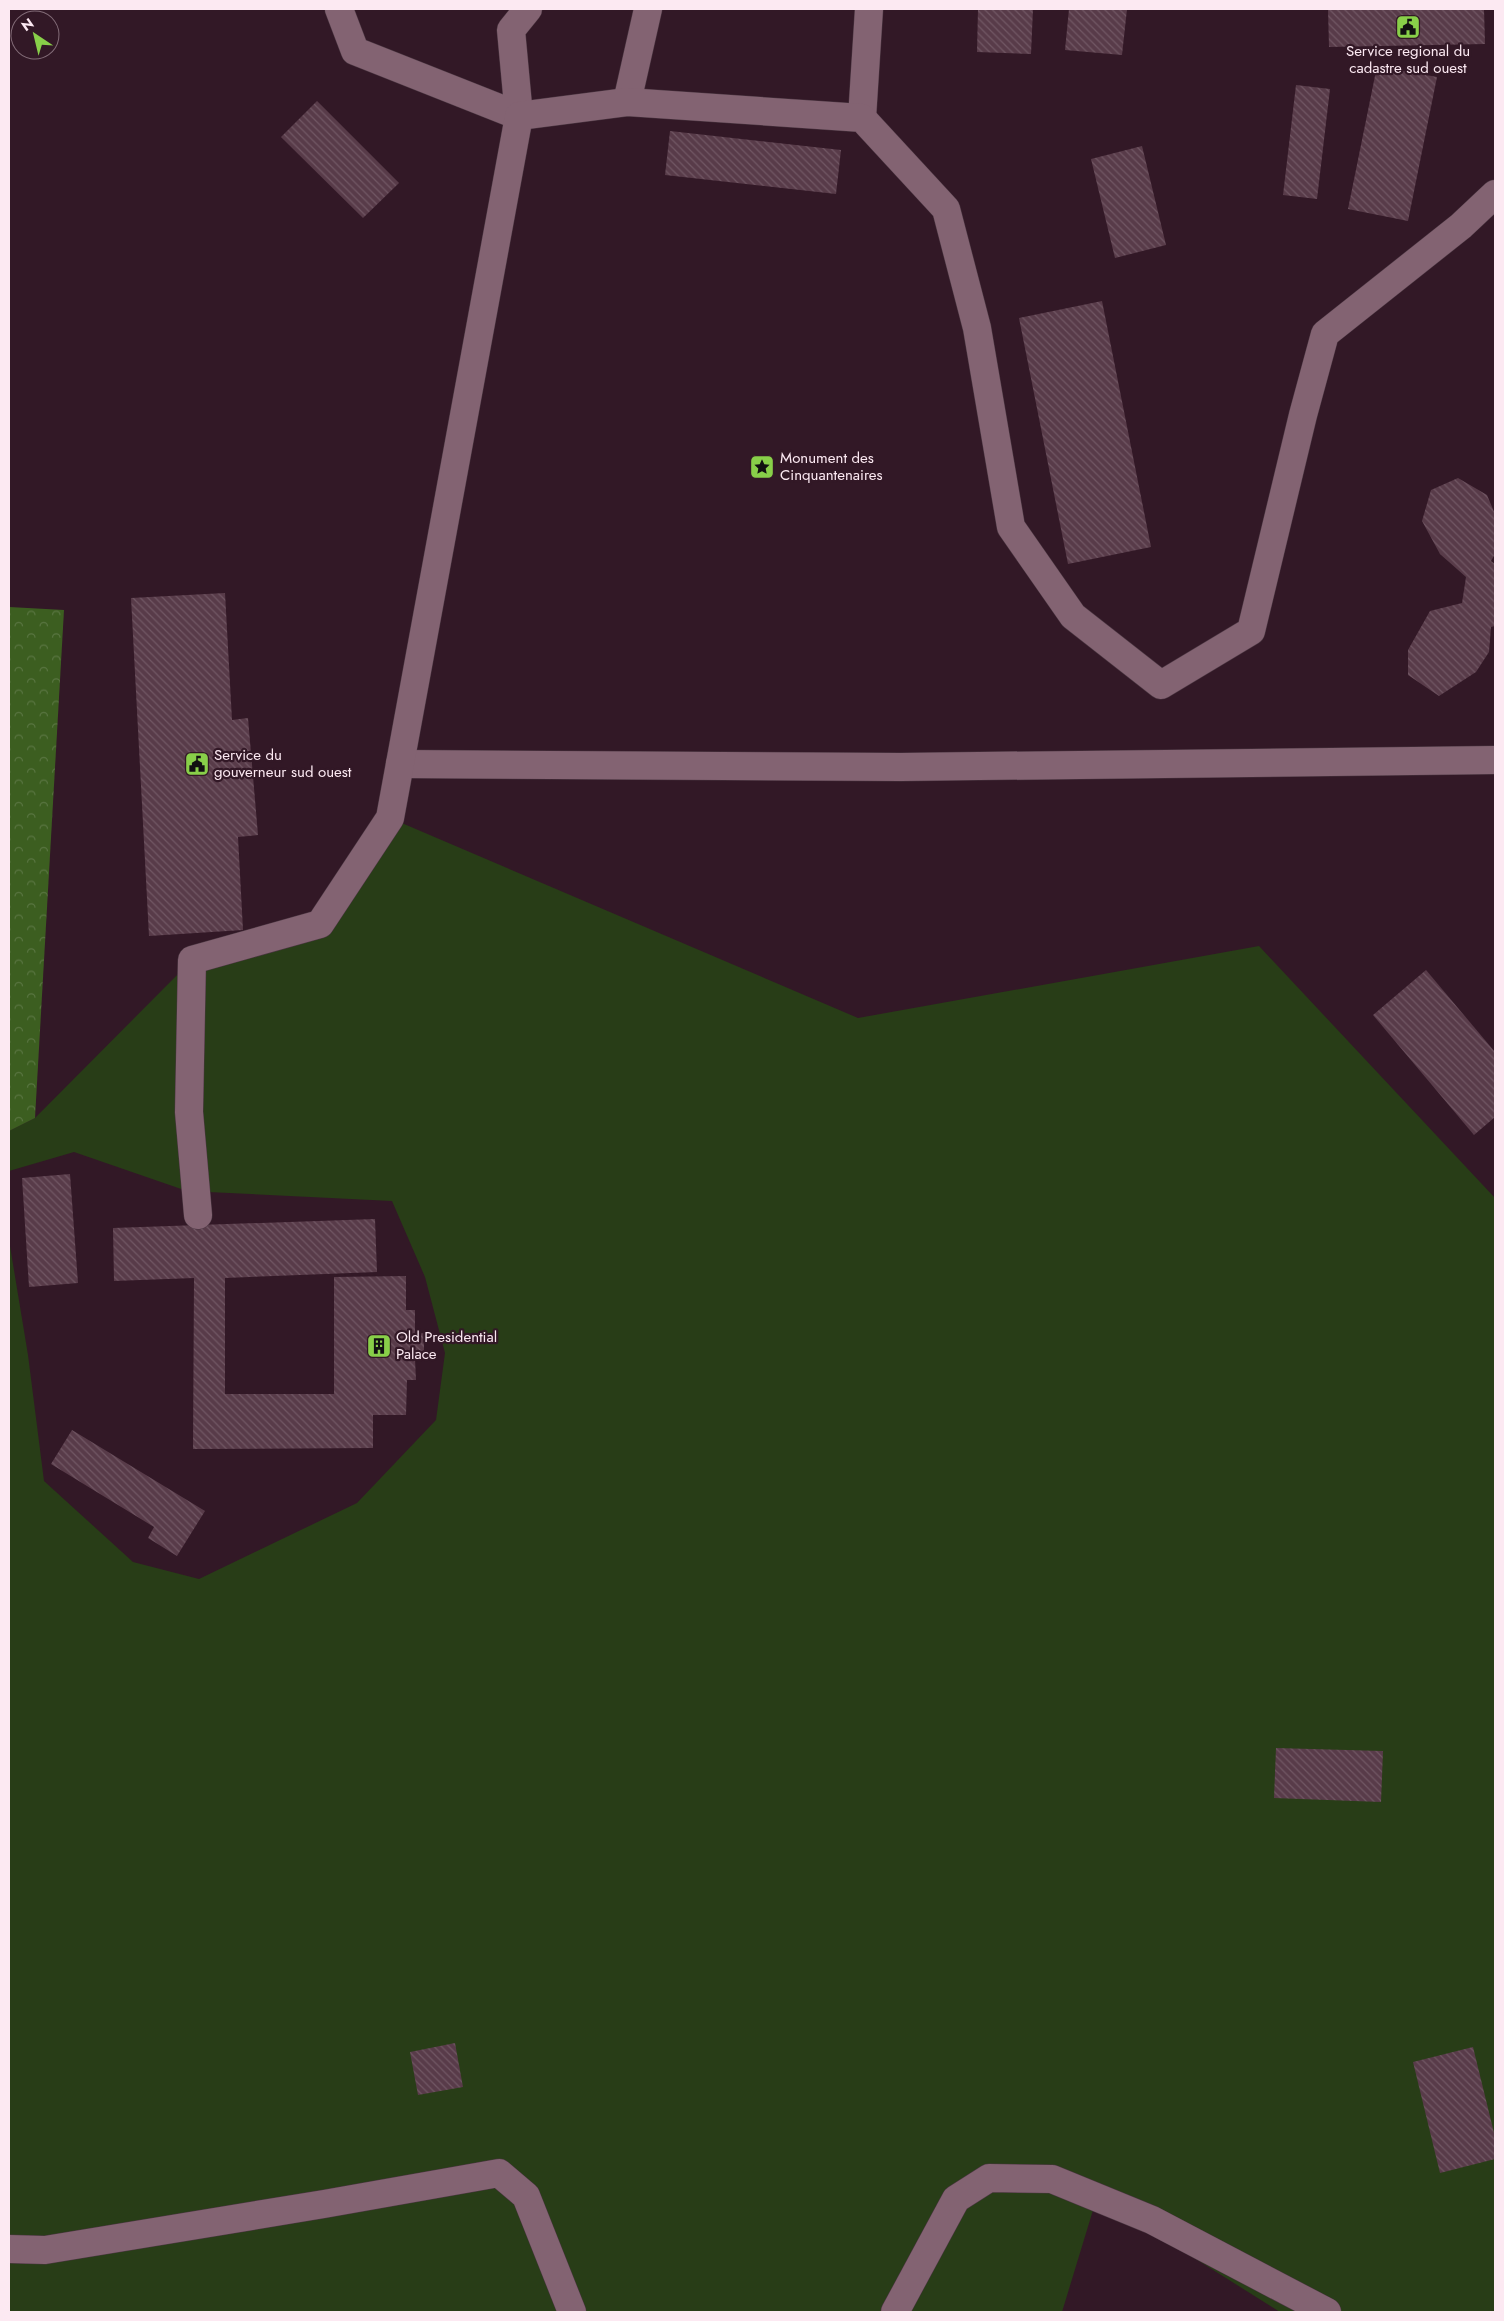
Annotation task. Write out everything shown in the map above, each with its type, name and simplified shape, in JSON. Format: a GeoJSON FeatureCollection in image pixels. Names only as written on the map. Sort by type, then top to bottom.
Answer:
{"type":"FeatureCollection","features":[{"type":"Feature","properties":{"kind":"street"},"geometry":{"type":"LineString","coordinates":[[339,9],[355,51],[519,116],[626,102],[862,118],[946,209],[978,328],[1011,527],[1073,616],[1161,685],[1251,631],[1303,415],[1325,334],[1461,226],[1495,194]]}},
{"type":"Feature","properties":{"kind":"street"},"geometry":{"type":"LineString","coordinates":[[198,1215],[189,1112],[192,960],[320,924],[390,818],[519,116],[511,30],[528,9]]}},
{"type":"Feature","properties":{"kind":"street"},"geometry":{"type":"LineString","coordinates":[[626,102],[648,9]]}},
{"type":"Feature","properties":{"kind":"street"},"geometry":{"type":"LineString","coordinates":[[862,118],[870,9]]}},
{"type":"Feature","properties":{"kind":"street"},"geometry":{"type":"LineString","coordinates":[[400,764],[911,767],[1495,760]]}},
{"type":"Feature","properties":{"kind":"street"},"geometry":{"type":"LineString","coordinates":[[9,2249],[45,2250],[499,2173],[526,2196],[572,2312]]}},
{"type":"Feature","properties":{"kind":"street"},"geometry":{"type":"LineString","coordinates":[[895,2312],[956,2199],[989,2178],[1052,2180],[1061,2183],[1152,2220],[1327,2312]]}},
{"type":"Feature","properties":{"kind":"green space"},"geometry":{"type":"Polygon","coordinates":[[[9,607],[64,610],[35,1118],[9,1131],[9,607]]]}},
{"type":"Feature","properties":{"kind":"green space"},"geometry":{"type":"Polygon","coordinates":[[[390,818],[858,1018],[1259,946],[1495,1198],[1495,2312],[1280,2312],[1097,2197],[1062,2312],[9,2312],[9,1240],[28,1355],[44,1481],[133,1562],[199,1579],[357,1503],[436,1420],[445,1353],[425,1277],[392,1201],[187,1191],[74,1152],[9,1171],[9,1131],[35,1118],[192,960],[320,924],[390,818]]]}},
{"type":"Feature","properties":{"kind":"building"},"geometry":{"type":"Polygon","coordinates":[[[978,9],[1033,9],[1031,54],[977,52],[978,9]]]}},
{"type":"Feature","properties":{"kind":"building"},"geometry":{"type":"Polygon","coordinates":[[[1069,9],[1127,9],[1122,55],[1065,50],[1069,9]]]}},
{"type":"Feature","properties":{"kind":"building"},"geometry":{"type":"Polygon","coordinates":[[[1328,9],[1484,9],[1485,44],[1329,47],[1328,9]]]}},
{"type":"Feature","properties":{"kind":"building"},"geometry":{"type":"Polygon","coordinates":[[[1377,66],[1437,77],[1408,221],[1348,209],[1377,66]]]}},
{"type":"Feature","properties":{"kind":"building"},"geometry":{"type":"Polygon","coordinates":[[[1296,85],[1330,89],[1317,199],[1283,195],[1296,85]]]}},
{"type":"Feature","properties":{"kind":"building"},"geometry":{"type":"Polygon","coordinates":[[[317,101],[399,183],[363,218],[281,137],[317,101]]]}},
{"type":"Feature","properties":{"kind":"building"},"geometry":{"type":"Polygon","coordinates":[[[670,131],[841,150],[836,194],[665,175],[670,131]]]}},
{"type":"Feature","properties":{"kind":"building"},"geometry":{"type":"Polygon","coordinates":[[[1142,146],[1166,245],[1115,258],[1091,159],[1142,146]]]}},
{"type":"Feature","properties":{"kind":"building"},"geometry":{"type":"Polygon","coordinates":[[[1102,301],[1151,547],[1068,564],[1019,318],[1102,301]]]}},
{"type":"Feature","properties":{"kind":"building"},"geometry":{"type":"Polygon","coordinates":[[[1458,478],[1487,495],[1495,514],[1495,554],[1491,561],[1495,564],[1495,626],[1491,627],[1489,652],[1476,672],[1439,696],[1408,675],[1408,650],[1430,611],[1462,603],[1466,577],[1440,554],[1422,521],[1431,490],[1458,478]]]}},
{"type":"Feature","properties":{"kind":"building"},"geometry":{"type":"Polygon","coordinates":[[[225,593],[232,720],[248,718],[258,835],[238,837],[243,930],[149,936],[131,598],[225,593]]]}},
{"type":"Feature","properties":{"kind":"building"},"geometry":{"type":"Polygon","coordinates":[[[1426,970],[1495,1052],[1495,1117],[1474,1135],[1373,1015],[1426,970]]]}},
{"type":"Feature","properties":{"kind":"building"},"geometry":{"type":"Polygon","coordinates":[[[70,1174],[78,1283],[29,1287],[22,1178],[70,1174]]]}},
{"type":"Feature","properties":{"kind":"building"},"geometry":{"type":"Polygon","coordinates":[[[375,1219],[377,1272],[225,1278],[225,1394],[334,1394],[334,1277],[406,1276],[406,1310],[415,1310],[415,1334],[424,1333],[424,1359],[415,1359],[416,1380],[407,1380],[406,1415],[373,1415],[373,1448],[193,1449],[194,1278],[114,1281],[113,1228],[375,1219]]]}},
{"type":"Feature","properties":{"kind":"building"},"geometry":{"type":"Polygon","coordinates":[[[72,1430],[205,1511],[177,1556],[148,1538],[154,1527],[51,1464],[72,1430]]]}},
{"type":"Feature","properties":{"kind":"building"},"geometry":{"type":"Polygon","coordinates":[[[1276,1748],[1383,1751],[1381,1802],[1274,1798],[1276,1748]]]}},
{"type":"Feature","properties":{"kind":"building"},"geometry":{"type":"Polygon","coordinates":[[[455,2043],[463,2087],[418,2095],[410,2052],[455,2043]]]}},
{"type":"Feature","properties":{"kind":"building"},"geometry":{"type":"Polygon","coordinates":[[[1473,2047],[1495,2137],[1495,2159],[1440,2173],[1413,2062],[1473,2047]]]}},
{"type":"Feature","properties":{"kind":"place","name":"Service regional du cadastre sud ouest"},"geometry":{"type":"Point","coordinates":[1408,27]}},
{"type":"Feature","properties":{"kind":"place","name":"Monument des Cinquantenaires"},"geometry":{"type":"Point","coordinates":[762,467]}},
{"type":"Feature","properties":{"kind":"place","name":"Service du gouverneur sud ouest"},"geometry":{"type":"Point","coordinates":[197,764]}},
{"type":"Feature","properties":{"kind":"place","name":"Old Presidential Palace"},"geometry":{"type":"Point","coordinates":[379,1346]}}]}
